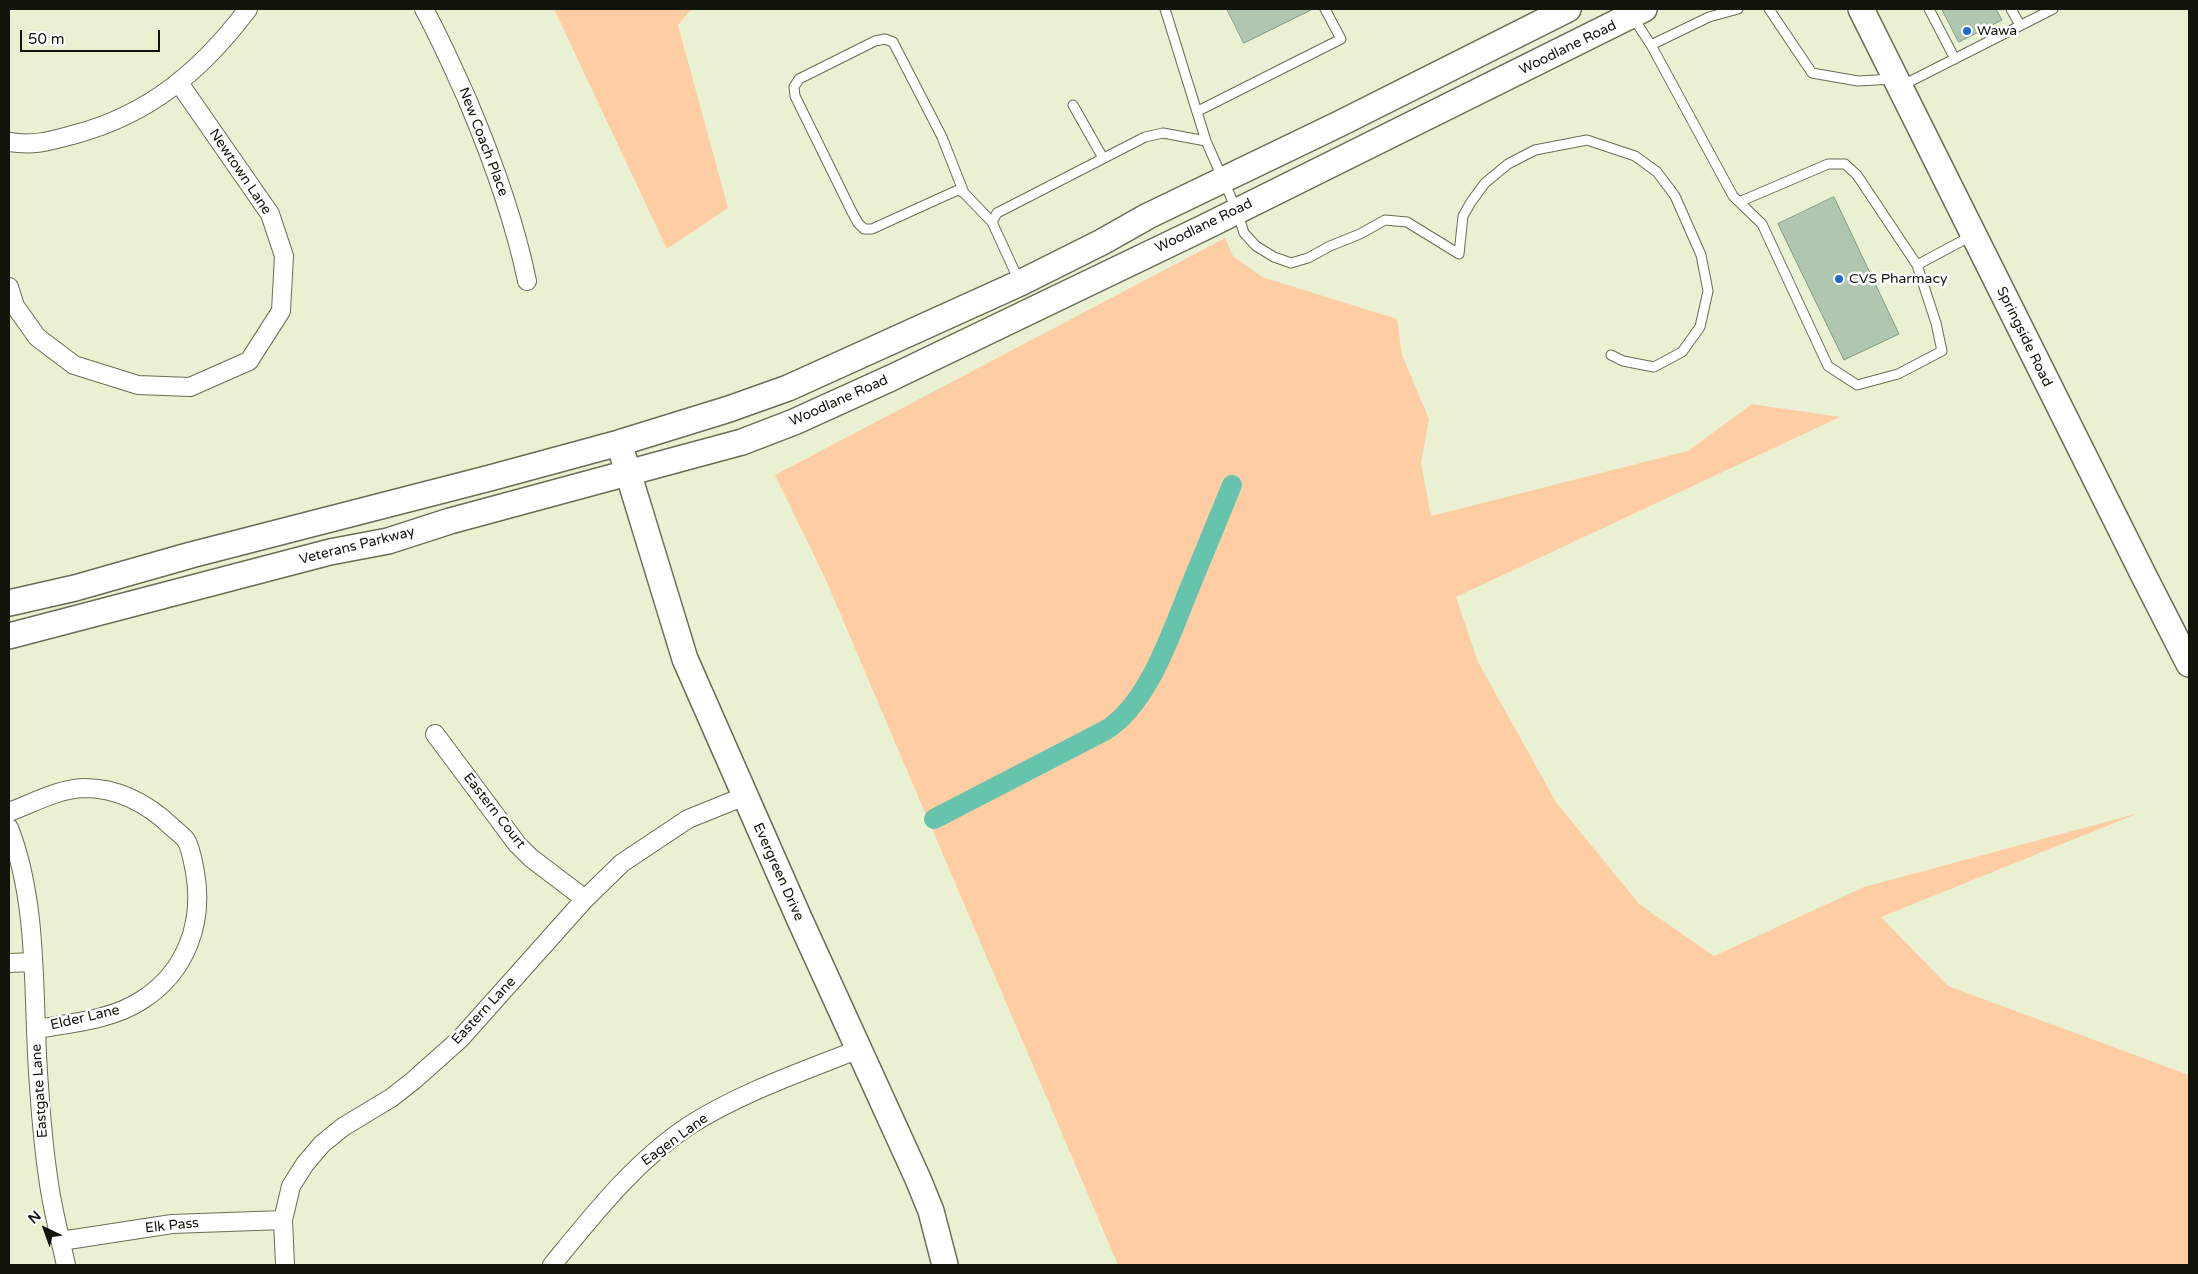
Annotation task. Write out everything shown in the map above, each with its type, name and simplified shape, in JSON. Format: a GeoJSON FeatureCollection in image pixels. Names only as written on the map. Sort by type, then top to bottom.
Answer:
{"type":"FeatureCollection","features":[{"type":"Feature","properties":{"kind":"main road"},"geometry":{"type":"LineString","coordinates":[[9,603],[75,588],[191,555],[619,443],[747,403],[788,388],[843,365],[949,314],[1020,283],[1102,242],[1148,216],[1568,9]]}},
{"type":"Feature","properties":{"kind":"main road","name":"Springside Road"},"geometry":{"type":"LineString","coordinates":[[1861,9],[2139,568],[2189,664]]}},
{"type":"Feature","properties":{"kind":"main road","name":"Woodlane Road"},"geometry":{"type":"LineString","coordinates":[[760,435],[794,422],[891,378],[1237,211],[1638,12]]}},
{"type":"Feature","properties":{"kind":"main road","name":"Veterans Parkway"},"geometry":{"type":"LineString","coordinates":[[9,636],[330,552],[388,542],[450,521],[686,458],[760,435]]}},
{"type":"Feature","properties":{"kind":"main road","name":"Evergreen Drive"},"geometry":{"type":"LineString","coordinates":[[619,443],[685,660],[931,1211],[945,1265]]}},
{"type":"Feature","properties":{"kind":"street"},"geometry":{"type":"LineString","coordinates":[[9,142],[30,145],[100,127],[144,107],[179,83],[219,45],[248,9]]}},
{"type":"Feature","properties":{"kind":"street","name":"New Coach Place"},"geometry":{"type":"LineString","coordinates":[[424,9],[446,51],[488,151],[508,207],[527,281]]}},
{"type":"Feature","properties":{"kind":"street","name":"Newtown Lane"},"geometry":{"type":"LineString","coordinates":[[9,287],[15,306],[37,338],[74,365],[138,385],[190,387],[249,361],[281,311],[284,256],[270,214],[179,83]]}},
{"type":"Feature","properties":{"kind":"street","name":"Eastern Court"},"geometry":{"type":"LineString","coordinates":[[435,734],[517,844],[531,858],[584,899]]}},
{"type":"Feature","properties":{"kind":"street","name":"Elder Lane"},"geometry":{"type":"LineString","coordinates":[[9,812],[61,791],[84,788],[107,790],[129,796],[148,807],[186,840],[197,884],[198,907],[195,930],[175,971],[159,986],[142,1000],[123,1010],[86,1020],[36,1029]]}},
{"type":"Feature","properties":{"kind":"street","name":"Eastern Lane"},"geometry":{"type":"LineString","coordinates":[[285,1265],[283,1220],[291,1186],[305,1164],[322,1144],[343,1127],[391,1098],[460,1039],[584,899],[622,863],[688,819],[745,796]]}},
{"type":"Feature","properties":{"kind":"street","name":"Eastgate Lane"},"geometry":{"type":"LineString","coordinates":[[9,828],[21,867],[33,962],[39,1085],[45,1151],[66,1265]]}},
{"type":"Feature","properties":{"kind":"street"},"geometry":{"type":"LineString","coordinates":[[9,963],[33,962]]}},
{"type":"Feature","properties":{"kind":"street","name":"Eagen Lane"},"geometry":{"type":"LineString","coordinates":[[552,1265],[623,1182],[644,1161],[690,1126],[761,1088],[859,1049]]}},
{"type":"Feature","properties":{"kind":"street","name":"Elk Pass"},"geometry":{"type":"LineString","coordinates":[[61,1241],[172,1224],[283,1220]]}},
{"type":"Feature","properties":{"kind":"lane"},"geometry":{"type":"LineString","coordinates":[[1165,9],[1206,141],[1237,211],[1244,233],[1256,246],[1291,263],[1308,258],[1330,246],[1360,234],[1384,220],[1407,222],[1459,254],[1464,216],[1484,183],[1508,164],[1535,150],[1587,140],[1635,156],[1657,172],[1675,196],[1701,255],[1708,291],[1700,327],[1682,352],[1654,367],[1623,361],[1611,355]]}},
{"type":"Feature","properties":{"kind":"lane"},"geometry":{"type":"LineString","coordinates":[[1198,112],[1341,40],[1325,9]]}},
{"type":"Feature","properties":{"kind":"lane"},"geometry":{"type":"LineString","coordinates":[[1651,46],[1709,17],[1738,9]]}},
{"type":"Feature","properties":{"kind":"lane"},"geometry":{"type":"LineString","coordinates":[[1769,9],[1812,73],[1858,81],[1898,83],[1955,58],[2052,9]]}},
{"type":"Feature","properties":{"kind":"lane"},"geometry":{"type":"LineString","coordinates":[[1929,9],[1955,58]]}},
{"type":"Feature","properties":{"kind":"lane"},"geometry":{"type":"LineString","coordinates":[[2011,9],[2020,25]]}},
{"type":"Feature","properties":{"kind":"lane"},"geometry":{"type":"LineString","coordinates":[[1638,12],[1651,46],[1733,196],[1739,202],[1762,224],[1828,366],[1857,385],[1898,374],[1942,351],[1936,323],[1917,265],[1857,174],[1845,164],[1828,164],[1739,202]]}},
{"type":"Feature","properties":{"kind":"lane"},"geometry":{"type":"LineString","coordinates":[[964,193],[942,137],[893,42],[885,39],[876,41],[799,79],[794,87],[795,96],[855,218],[864,229],[872,229],[958,190],[964,193],[992,222],[1020,283]]}},
{"type":"Feature","properties":{"kind":"lane"},"geometry":{"type":"LineString","coordinates":[[1073,105],[1103,158]]}},
{"type":"Feature","properties":{"kind":"lane"},"geometry":{"type":"LineString","coordinates":[[992,222],[997,213],[1145,136],[1163,133],[1206,141]]}},
{"type":"Feature","properties":{"kind":"lane"},"geometry":{"type":"LineString","coordinates":[[1917,265],[1973,234]]}},
{"type":"Feature","properties":{"kind":"shaded area"},"geometry":{"type":"Polygon","coordinates":[[[554,9],[695,9],[689,12],[678,25],[728,208],[667,249],[554,9]]]}},
{"type":"Feature","properties":{"kind":"shaded area"},"geometry":{"type":"Polygon","coordinates":[[[1225,238],[1233,256],[1262,277],[1397,319],[1402,355],[1429,419],[1421,463],[1431,516],[1688,451],[1752,404],[1840,417],[1456,597],[1478,662],[1556,802],[1639,904],[1714,956],[1864,887],[2139,813],[1881,917],[1948,986],[2189,1075],[2189,1265],[1118,1265],[825,578],[775,475],[1225,238]]]}},
{"type":"Feature","properties":{"kind":"building"},"geometry":{"type":"Polygon","coordinates":[[[1227,9],[1313,9],[1244,43],[1227,9]]]}},
{"type":"Feature","properties":{"kind":"building","name":"Wawa"},"geometry":{"type":"Polygon","coordinates":[[[1942,9],[1996,9],[2002,20],[1959,42],[1942,9]]]}},
{"type":"Feature","properties":{"kind":"building","name":"CVS Pharmacy"},"geometry":{"type":"Polygon","coordinates":[[[1834,197],[1899,334],[1844,360],[1778,224],[1834,197]]]}},
{"type":"Feature","properties":{"kind":"waterway"},"geometry":{"type":"LineString","coordinates":[[934,819],[1106,730],[1135,703],[1157,666],[1232,485]]}},
{"type":"Feature","properties":{"kind":"place","name":"Wawa"},"geometry":{"type":"Point","coordinates":[1967,31]}},
{"type":"Feature","properties":{"kind":"place","name":"CVS Pharmacy"},"geometry":{"type":"Point","coordinates":[1839,279]}}]}
